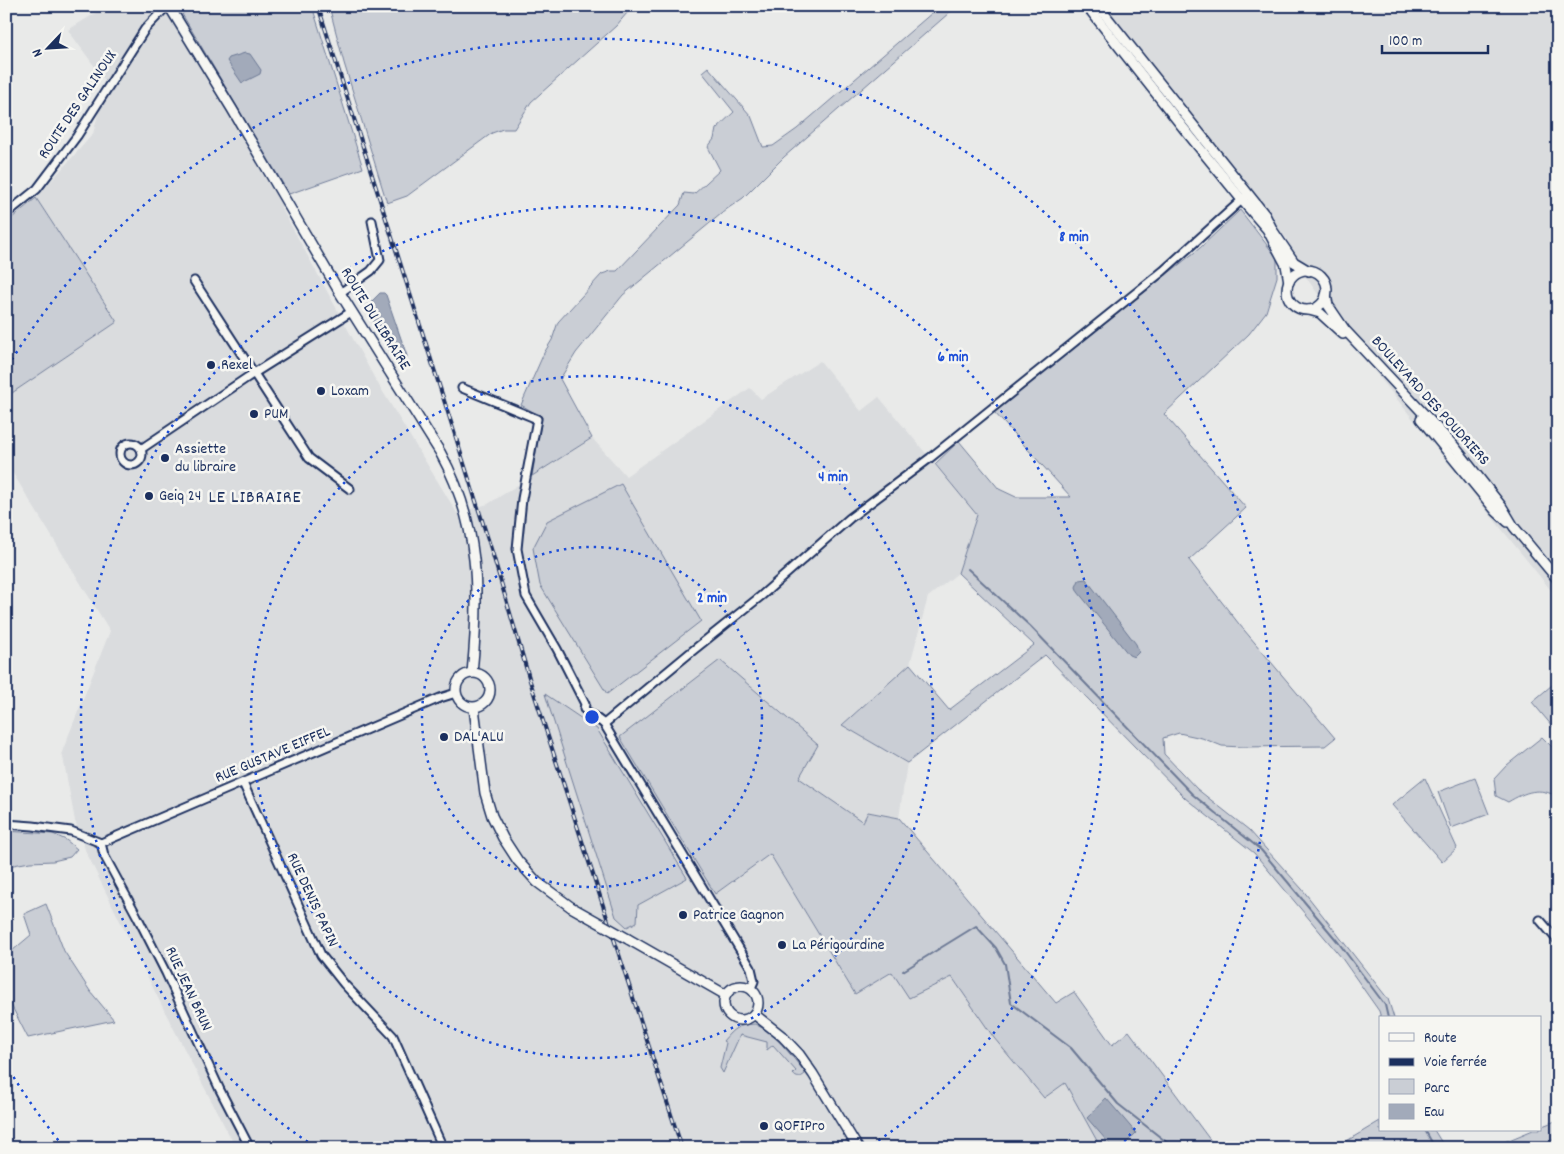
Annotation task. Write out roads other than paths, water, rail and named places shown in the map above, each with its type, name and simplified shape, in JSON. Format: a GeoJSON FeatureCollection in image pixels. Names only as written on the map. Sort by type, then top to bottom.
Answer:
{"type":"FeatureCollection","features":[{"type":"Feature","properties":{"kind":"main road","name":"ROUTE DU LIBRAIRE"},"geometry":{"type":"LineString","coordinates":[[168,6],[232,109],[351,312],[440,452],[452,475],[464,508],[474,550],[476,569],[472,673]]}},
{"type":"Feature","properties":{"kind":"main road"},"geometry":{"type":"LineString","coordinates":[[1087,6],[1113,40],[1245,197],[1264,215],[1294,262],[1318,274],[1324,280],[1326,295],[1317,308],[1310,310],[1300,309],[1290,301],[1287,294],[1289,282],[1286,265],[1267,229],[1245,197],[1098,6]]}},
{"type":"Feature","properties":{"kind":"main road"},"geometry":{"type":"LineString","coordinates":[[1289,282],[1296,273],[1309,271]]}},
{"type":"Feature","properties":{"kind":"main road","name":"BOULEVARD DES POUDRIERS"},"geometry":{"type":"LineString","coordinates":[[1326,295],[1328,305],[1346,330],[1454,446],[1502,507],[1514,527]]}},
{"type":"Feature","properties":{"kind":"main road","name":"BOULEVARD DES POUDRIERS"},"geometry":{"type":"LineString","coordinates":[[1310,310],[1320,313],[1355,345],[1424,422],[1496,511],[1514,527],[1558,580]]}},
{"type":"Feature","properties":{"kind":"main road"},"geometry":{"type":"LineString","coordinates":[[472,673],[482,676],[489,683],[490,688],[488,699],[484,704],[474,708],[464,705],[457,698],[456,693],[458,682],[466,674],[472,673]]}},
{"type":"Feature","properties":{"kind":"main road"},"geometry":{"type":"LineString","coordinates":[[474,708],[485,793],[492,816],[518,861],[537,882],[571,908],[726,995]]}},
{"type":"Feature","properties":{"kind":"main road"},"geometry":{"type":"LineString","coordinates":[[740,985],[751,988],[758,997],[754,1014],[745,1020],[734,1018],[726,1011],[724,1000],[726,995],[734,987],[740,985]]}},
{"type":"Feature","properties":{"kind":"main road"},"geometry":{"type":"LineString","coordinates":[[754,1014],[782,1036],[799,1054],[858,1148]]}},
{"type":"Feature","properties":{"kind":"street","name":"ROUTE DES GALINOUX"},"geometry":{"type":"LineString","coordinates":[[6,214],[37,189],[78,136],[145,30],[168,6]]}},
{"type":"Feature","properties":{"kind":"street"},"geometry":{"type":"LineString","coordinates":[[604,724],[761,596],[850,518],[930,458],[1163,271],[1245,197]]}},
{"type":"Feature","properties":{"kind":"street"},"geometry":{"type":"LineString","coordinates":[[340,293],[371,271],[380,260],[372,221]]}},
{"type":"Feature","properties":{"kind":"street"},"geometry":{"type":"LineString","coordinates":[[194,281],[309,458],[350,489]]}},
{"type":"Feature","properties":{"kind":"street"},"geometry":{"type":"LineString","coordinates":[[141,448],[254,373],[351,312]]}},
{"type":"Feature","properties":{"kind":"street"},"geometry":{"type":"LineString","coordinates":[[462,388],[537,419],[522,499],[517,549],[526,596],[569,672],[585,704],[584,709],[604,724],[751,968],[754,981],[751,988]]}},
{"type":"Feature","properties":{"kind":"street","name":"RUE GUSTAVE EIFFEL"},"geometry":{"type":"LineString","coordinates":[[101,843],[440,698],[456,693]]}},
{"type":"Feature","properties":{"kind":"street","name":"RUE DENIS PAPIN"},"geometry":{"type":"LineString","coordinates":[[243,783],[321,954],[344,984],[393,1036],[443,1148]]}},
{"type":"Feature","properties":{"kind":"street"},"geometry":{"type":"LineString","coordinates":[[6,824],[72,831],[101,843]]}},
{"type":"Feature","properties":{"kind":"street","name":"RUE JEAN BRUN"},"geometry":{"type":"LineString","coordinates":[[101,843],[104,855],[162,965],[220,1090],[250,1148]]}},
{"type":"Feature","properties":{"kind":"street"},"geometry":{"type":"LineString","coordinates":[[1540,920],[1558,941]]}},
{"type":"Feature","properties":{"kind":"water"},"geometry":{"type":"Polygon","coordinates":[[[245,53],[250,54],[261,70],[260,74],[242,83],[227,61],[229,58],[245,53]]]}},
{"type":"Feature","properties":{"kind":"water"},"geometry":{"type":"Polygon","coordinates":[[[380,293],[386,295],[407,356],[406,361],[399,361],[366,309],[380,293]]]}},
{"type":"Feature","properties":{"kind":"water"},"geometry":{"type":"Polygon","coordinates":[[[1086,579],[1136,644],[1139,652],[1134,657],[1129,655],[1078,592],[1076,587],[1079,580],[1086,579]]]}},
{"type":"Feature","properties":{"kind":"water"},"geometry":{"type":"Polygon","coordinates":[[[1106,1098],[1136,1133],[1121,1148],[1113,1148],[1087,1118],[1106,1098]]]}},
{"type":"Feature","properties":{"kind":"waterway"},"geometry":{"type":"LineString","coordinates":[[968,569],[1030,626],[1192,794],[1261,850],[1338,942],[1385,1005],[1388,1016]]}},
{"type":"Feature","properties":{"kind":"waterway"},"geometry":{"type":"LineString","coordinates":[[903,971],[976,926],[996,948],[1005,964],[1011,1003],[1071,1048],[1118,1104],[1174,1148]]}},
{"type":"Feature","properties":{"kind":"waterway"},"geometry":{"type":"LineString","coordinates":[[1426,1132],[1435,1148]]}},
{"type":"Feature","properties":{"kind":"railway"},"geometry":{"type":"LineString","coordinates":[[318,6],[493,555],[530,681],[682,1148]]}},
{"type":"Feature","properties":{"kind":"place","name":"Rexel"},"geometry":{"type":"Point","coordinates":[211,365]}},
{"type":"Feature","properties":{"kind":"place","name":"Loxam"},"geometry":{"type":"Point","coordinates":[321,391]}},
{"type":"Feature","properties":{"kind":"place","name":"PUM"},"geometry":{"type":"Point","coordinates":[254,414]}},
{"type":"Feature","properties":{"kind":"place","name":"Assiette du libraire"},"geometry":{"type":"Point","coordinates":[165,458]}},
{"type":"Feature","properties":{"kind":"place","name":"Geiq 24"},"geometry":{"type":"Point","coordinates":[149,496]}},
{"type":"Feature","properties":{"kind":"place","name":"DAL'ALU"},"geometry":{"type":"Point","coordinates":[444,737]}},
{"type":"Feature","properties":{"kind":"place","name":"Patrice Gagnon"},"geometry":{"type":"Point","coordinates":[683,915]}},
{"type":"Feature","properties":{"kind":"place","name":"La Périgourdine"},"geometry":{"type":"Point","coordinates":[782,945]}},
{"type":"Feature","properties":{"kind":"place","name":"QOFIPro"},"geometry":{"type":"Point","coordinates":[764,1126]}},
{"type":"Feature","properties":{"kind":"district","name":"LE LIBRAIRE"},"geometry":{"type":"Point","coordinates":[255,498]}}]}
